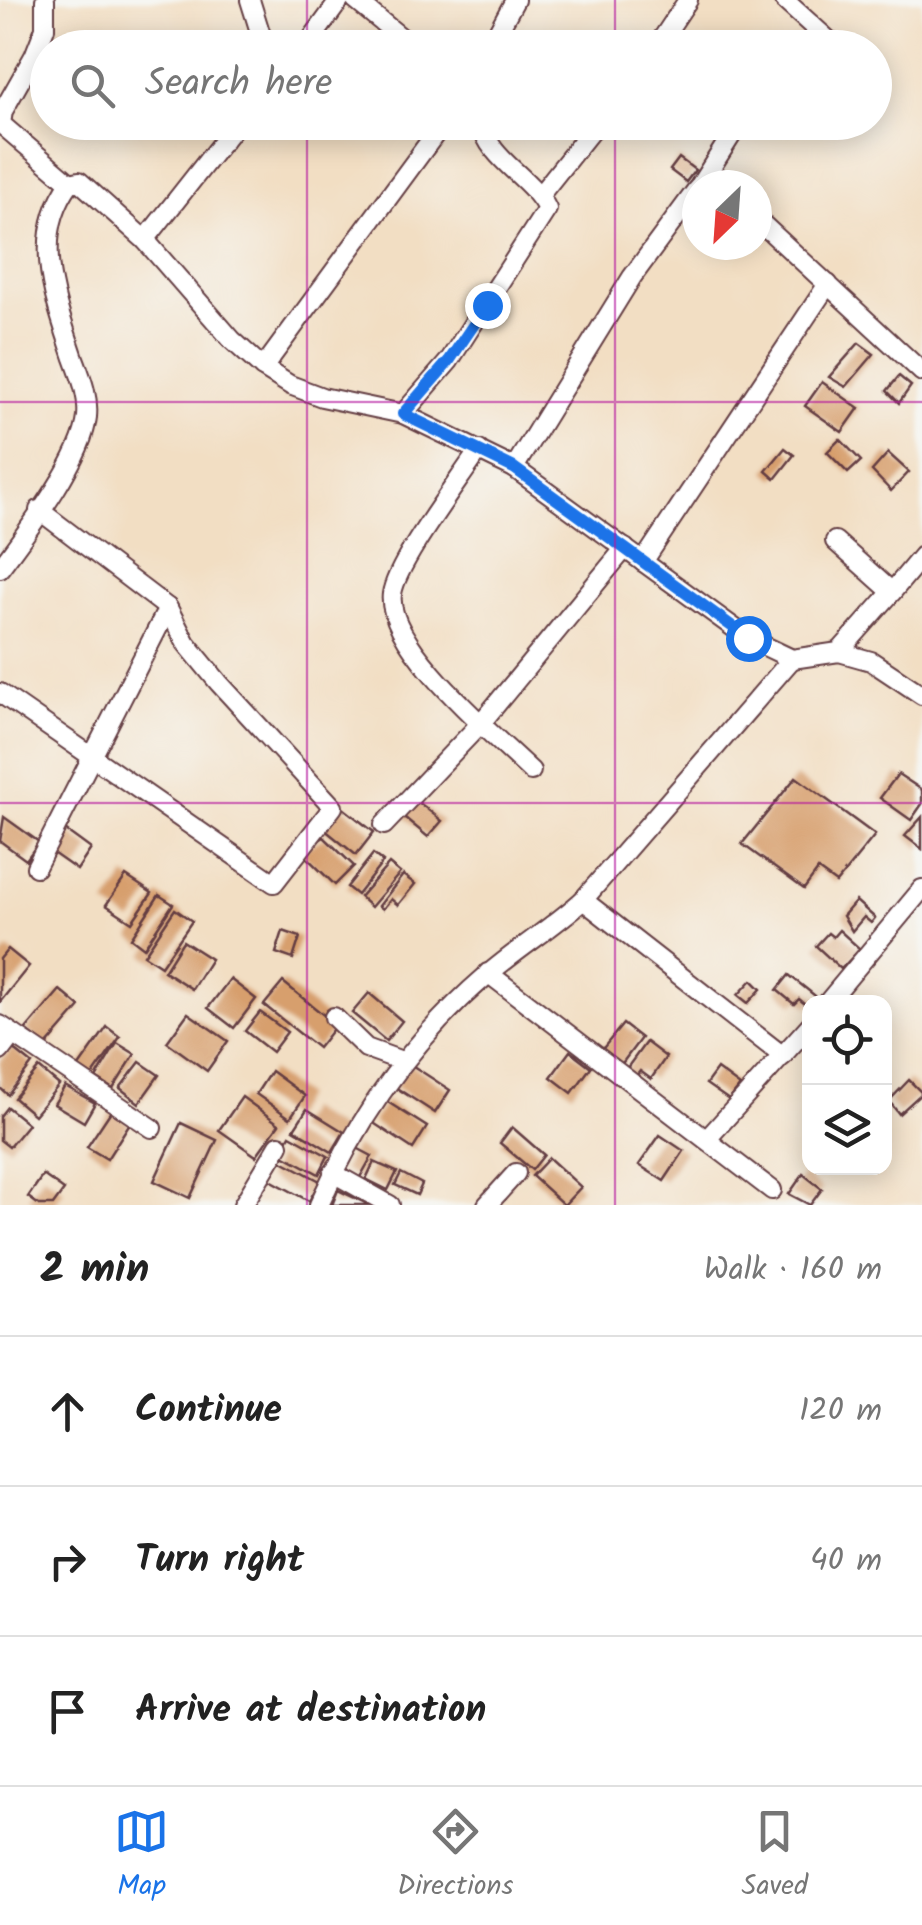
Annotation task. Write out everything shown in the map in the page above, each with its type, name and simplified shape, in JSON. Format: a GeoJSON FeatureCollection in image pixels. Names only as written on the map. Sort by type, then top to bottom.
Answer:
{"type":"FeatureCollection","features":[{"type":"Feature","properties":{"kind":"street"},"geometry":{"type":"LineString","coordinates":[[43,30],[45,0]]}},
{"type":"Feature","properties":{"kind":"street"},"geometry":{"type":"LineString","coordinates":[[250,0],[259,30]]}},
{"type":"Feature","properties":{"kind":"street"},"geometry":{"type":"LineString","coordinates":[[318,30],[340,0]]}},
{"type":"Feature","properties":{"kind":"street"},"geometry":{"type":"LineString","coordinates":[[355,0],[392,30]]}},
{"type":"Feature","properties":{"kind":"street"},"geometry":{"type":"LineString","coordinates":[[498,30],[514,0]]}},
{"type":"Feature","properties":{"kind":"street"},"geometry":{"type":"LineString","coordinates":[[668,30],[688,0]]}},
{"type":"Feature","properties":{"kind":"street"},"geometry":{"type":"LineString","coordinates":[[784,0],[817,30]]}},
{"type":"Feature","properties":{"kind":"street"},"geometry":{"type":"LineString","coordinates":[[30,56],[2,111],[0,124],[70,183],[89,186],[145,240],[232,340],[263,368],[290,385],[322,397],[403,414],[514,468],[748,638],[792,658],[840,652],[871,661],[922,695]]}},
{"type":"Feature","properties":{"kind":"street"},"geometry":{"type":"LineString","coordinates":[[145,240],[224,140]]}},
{"type":"Feature","properties":{"kind":"street"},"geometry":{"type":"LineString","coordinates":[[263,368],[431,140]]}},
{"type":"Feature","properties":{"kind":"street"},"geometry":{"type":"LineString","coordinates":[[403,414],[449,361],[547,209],[540,195],[491,148],[488,140]]}},
{"type":"Feature","properties":{"kind":"street"},"geometry":{"type":"LineString","coordinates":[[540,195],[584,140]]}},
{"type":"Feature","properties":{"kind":"street"},"geometry":{"type":"LineString","coordinates":[[714,170],[730,140]]}},
{"type":"Feature","properties":{"kind":"street"},"geometry":{"type":"LineString","coordinates":[[2,561],[76,450],[87,420],[87,395],[58,309],[47,258],[51,216],[70,183]]}},
{"type":"Feature","properties":{"kind":"street"},"geometry":{"type":"LineString","coordinates":[[514,468],[632,277],[682,213]]}},
{"type":"Feature","properties":{"kind":"street"},"geometry":{"type":"LineString","coordinates":[[772,233],[922,372]]}},
{"type":"Feature","properties":{"kind":"street"},"geometry":{"type":"LineString","coordinates":[[642,562],[828,284]]}},
{"type":"Feature","properties":{"kind":"street"},"geometry":{"type":"LineString","coordinates":[[479,450],[399,575],[392,604],[420,664],[531,771]]}},
{"type":"Feature","properties":{"kind":"street"},"geometry":{"type":"LineString","coordinates":[[0,693],[274,883],[333,807],[219,683],[186,643],[168,608],[39,510]]}},
{"type":"Feature","properties":{"kind":"street"},"geometry":{"type":"LineString","coordinates":[[836,541],[892,592]]}},
{"type":"Feature","properties":{"kind":"street"},"geometry":{"type":"LineString","coordinates":[[384,825],[481,723],[624,548]]}},
{"type":"Feature","properties":{"kind":"street"},"geometry":{"type":"LineString","coordinates":[[840,652],[922,556]]}},
{"type":"Feature","properties":{"kind":"street"},"geometry":{"type":"LineString","coordinates":[[36,868],[94,757],[143,650],[168,608]]}},
{"type":"Feature","properties":{"kind":"street"},"geometry":{"type":"LineString","coordinates":[[319,1205],[333,1173],[402,1062],[488,974],[544,935],[583,900],[792,658]]}},
{"type":"Feature","properties":{"kind":"street"},"geometry":{"type":"LineString","coordinates":[[834,995],[922,890]]}},
{"type":"Feature","properties":{"kind":"street"},"geometry":{"type":"LineString","coordinates":[[583,900],[783,1056]]}},
{"type":"Feature","properties":{"kind":"street"},"geometry":{"type":"LineString","coordinates":[[488,974],[772,1190]]}},
{"type":"Feature","properties":{"kind":"street"},"geometry":{"type":"LineString","coordinates":[[334,1017],[366,1048],[402,1062]]}},
{"type":"Feature","properties":{"kind":"street"},"geometry":{"type":"LineString","coordinates":[[0,1050],[6,1029],[152,1128]]}},
{"type":"Feature","properties":{"kind":"street"},"geometry":{"type":"LineString","coordinates":[[707,1139],[802,1034]]}},
{"type":"Feature","properties":{"kind":"street"},"geometry":{"type":"LineString","coordinates":[[243,1205],[279,1145]]}},
{"type":"Feature","properties":{"kind":"street"},"geometry":{"type":"LineString","coordinates":[[333,1173],[390,1205]]}},
{"type":"Feature","properties":{"kind":"street"},"geometry":{"type":"LineString","coordinates":[[487,1205],[516,1173]]}},
{"type":"Feature","properties":{"kind":"building"},"geometry":{"type":"Polygon","coordinates":[[[679,158],[695,170],[682,170],[682,179],[670,170],[679,158]]]}},
{"type":"Feature","properties":{"kind":"building"},"geometry":{"type":"Polygon","coordinates":[[[859,343],[874,354],[846,387],[829,377],[859,343]]]}},
{"type":"Feature","properties":{"kind":"building"},"geometry":{"type":"Polygon","coordinates":[[[899,376],[911,386],[899,403],[887,391],[899,376]]]}},
{"type":"Feature","properties":{"kind":"building"},"geometry":{"type":"Polygon","coordinates":[[[822,382],[859,408],[842,432],[805,406],[822,382]]]}},
{"type":"Feature","properties":{"kind":"building"},"geometry":{"type":"Polygon","coordinates":[[[840,439],[861,461],[848,473],[827,452],[840,439]]]}},
{"type":"Feature","properties":{"kind":"building"},"geometry":{"type":"Polygon","coordinates":[[[785,448],[794,455],[775,479],[766,471],[785,448]]]}},
{"type":"Feature","properties":{"kind":"building"},"geometry":{"type":"Polygon","coordinates":[[[888,453],[909,472],[891,491],[872,471],[888,453]]]}},
{"type":"Feature","properties":{"kind":"building"},"geometry":{"type":"Polygon","coordinates":[[[898,774],[922,790],[922,804],[911,820],[880,798],[898,774]]]}},
{"type":"Feature","properties":{"kind":"building"},"geometry":{"type":"Polygon","coordinates":[[[796,777],[875,835],[836,883],[818,870],[804,889],[742,844],[796,777]]]}},
{"type":"Feature","properties":{"kind":"building"},"geometry":{"type":"Polygon","coordinates":[[[417,801],[442,821],[428,837],[404,817],[417,801]]]}},
{"type":"Feature","properties":{"kind":"building"},"geometry":{"type":"Polygon","coordinates":[[[342,807],[374,832],[356,855],[324,829],[342,807]]]}},
{"type":"Feature","properties":{"kind":"building"},"geometry":{"type":"Polygon","coordinates":[[[4,817],[39,842],[26,860],[0,841],[4,817]]]}},
{"type":"Feature","properties":{"kind":"building"},"geometry":{"type":"Polygon","coordinates":[[[922,817],[922,849],[905,836],[922,817]]]}},
{"type":"Feature","properties":{"kind":"building"},"geometry":{"type":"Polygon","coordinates":[[[65,830],[91,849],[77,870],[50,851],[65,830]]]}},
{"type":"Feature","properties":{"kind":"building"},"geometry":{"type":"Polygon","coordinates":[[[324,837],[354,866],[335,885],[301,852],[324,837]]]}},
{"type":"Feature","properties":{"kind":"building"},"geometry":{"type":"Polygon","coordinates":[[[373,854],[383,862],[357,895],[347,887],[373,854]]]}},
{"type":"Feature","properties":{"kind":"building"},"geometry":{"type":"Polygon","coordinates":[[[389,864],[400,873],[371,907],[360,897],[389,864]]]}},
{"type":"Feature","properties":{"kind":"building"},"geometry":{"type":"Polygon","coordinates":[[[403,875],[415,884],[398,905],[391,899],[383,909],[379,906],[403,875]]]}},
{"type":"Feature","properties":{"kind":"building"},"geometry":{"type":"Polygon","coordinates":[[[126,876],[152,893],[132,922],[106,905],[126,876]]]}},
{"type":"Feature","properties":{"kind":"building"},"geometry":{"type":"Polygon","coordinates":[[[159,895],[173,904],[144,948],[131,938],[159,895]]]}},
{"type":"Feature","properties":{"kind":"building"},"geometry":{"type":"Polygon","coordinates":[[[856,901],[875,918],[871,923],[864,917],[852,931],[843,916],[856,901]]]}},
{"type":"Feature","properties":{"kind":"building"},"geometry":{"type":"Polygon","coordinates":[[[175,909],[192,921],[161,966],[144,955],[175,909]]]}},
{"type":"Feature","properties":{"kind":"building"},"geometry":{"type":"Polygon","coordinates":[[[839,930],[860,949],[841,969],[816,946],[828,933],[833,937],[839,930]]]}},
{"type":"Feature","properties":{"kind":"building"},"geometry":{"type":"Polygon","coordinates":[[[283,931],[300,937],[293,959],[276,953],[283,931]]]}},
{"type":"Feature","properties":{"kind":"building"},"geometry":{"type":"Polygon","coordinates":[[[183,941],[211,959],[192,989],[164,971],[183,941]]]}},
{"type":"Feature","properties":{"kind":"building"},"geometry":{"type":"Polygon","coordinates":[[[8,949],[29,966],[0,1002],[0,959],[8,949]]]}},
{"type":"Feature","properties":{"kind":"building"},"geometry":{"type":"Polygon","coordinates":[[[789,975],[814,995],[802,995],[802,1001],[799,999],[794,1004],[777,990],[789,975]]]}},
{"type":"Feature","properties":{"kind":"building"},"geometry":{"type":"Polygon","coordinates":[[[230,979],[256,999],[234,1028],[208,1008],[230,979]]]}},
{"type":"Feature","properties":{"kind":"building"},"geometry":{"type":"Polygon","coordinates":[[[752,980],[761,989],[748,1003],[738,995],[752,980]]]}},
{"type":"Feature","properties":{"kind":"building"},"geometry":{"type":"Polygon","coordinates":[[[283,982],[336,1025],[318,1048],[264,1005],[283,982]]]}},
{"type":"Feature","properties":{"kind":"building"},"geometry":{"type":"Polygon","coordinates":[[[60,990],[80,1007],[46,1046],[26,1030],[60,990]]]}},
{"type":"Feature","properties":{"kind":"building"},"geometry":{"type":"Polygon","coordinates":[[[369,993],[402,1021],[386,1041],[352,1013],[369,993]]]}},
{"type":"Feature","properties":{"kind":"building"},"geometry":{"type":"Polygon","coordinates":[[[260,1012],[287,1032],[272,1052],[245,1031],[260,1012]]]}},
{"type":"Feature","properties":{"kind":"building"},"geometry":{"type":"Polygon","coordinates":[[[188,1013],[228,1041],[207,1071],[167,1042],[188,1013]]]}},
{"type":"Feature","properties":{"kind":"building"},"geometry":{"type":"Polygon","coordinates":[[[623,1024],[641,1038],[620,1066],[600,1052],[623,1024]]]}},
{"type":"Feature","properties":{"kind":"building"},"geometry":{"type":"Polygon","coordinates":[[[107,1027],[120,1037],[89,1081],[76,1071],[107,1027]]]}},
{"type":"Feature","properties":{"kind":"building"},"geometry":{"type":"Polygon","coordinates":[[[646,1042],[666,1057],[651,1079],[640,1071],[633,1080],[624,1072],[646,1042]]]}},
{"type":"Feature","properties":{"kind":"building"},"geometry":{"type":"Polygon","coordinates":[[[117,1043],[135,1054],[113,1089],[96,1078],[117,1043]]]}},
{"type":"Feature","properties":{"kind":"building"},"geometry":{"type":"Polygon","coordinates":[[[12,1048],[32,1064],[8,1095],[0,1088],[0,1062],[12,1048]]]}},
{"type":"Feature","properties":{"kind":"building"},"geometry":{"type":"Polygon","coordinates":[[[570,1051],[591,1067],[572,1093],[551,1077],[570,1051]]]}},
{"type":"Feature","properties":{"kind":"building"},"geometry":{"type":"Polygon","coordinates":[[[140,1062],[159,1075],[139,1103],[120,1088],[140,1062]]]}},
{"type":"Feature","properties":{"kind":"building"},"geometry":{"type":"Polygon","coordinates":[[[410,1064],[450,1090],[435,1113],[395,1087],[410,1064]]]}},
{"type":"Feature","properties":{"kind":"building"},"geometry":{"type":"Polygon","coordinates":[[[39,1068],[59,1085],[34,1115],[14,1098],[39,1068]]]}},
{"type":"Feature","properties":{"kind":"building"},"geometry":{"type":"Polygon","coordinates":[[[717,1069],[740,1086],[729,1100],[706,1084],[717,1069]]]}},
{"type":"Feature","properties":{"kind":"building"},"geometry":{"type":"Polygon","coordinates":[[[271,1071],[305,1096],[290,1118],[256,1094],[271,1071]]]}},
{"type":"Feature","properties":{"kind":"building"},"geometry":{"type":"Polygon","coordinates":[[[909,1080],[922,1093],[899,1114],[892,1098],[909,1080]]]}},
{"type":"Feature","properties":{"kind":"building"},"geometry":{"type":"Polygon","coordinates":[[[65,1086],[95,1103],[84,1122],[54,1104],[65,1086]]]}},
{"type":"Feature","properties":{"kind":"building"},"geometry":{"type":"Polygon","coordinates":[[[242,1097],[279,1124],[256,1156],[219,1130],[242,1097]]]}},
{"type":"Feature","properties":{"kind":"building"},"geometry":{"type":"Polygon","coordinates":[[[386,1101],[427,1127],[413,1149],[372,1122],[386,1101]]]}},
{"type":"Feature","properties":{"kind":"building"},"geometry":{"type":"Polygon","coordinates":[[[7,1107],[28,1124],[9,1147],[0,1140],[0,1116],[7,1107]]]}},
{"type":"Feature","properties":{"kind":"building"},"geometry":{"type":"Polygon","coordinates":[[[307,1109],[344,1132],[332,1152],[294,1129],[307,1109]]]}},
{"type":"Feature","properties":{"kind":"building"},"geometry":{"type":"Polygon","coordinates":[[[111,1111],[130,1123],[107,1159],[87,1147],[111,1111]]]}},
{"type":"Feature","properties":{"kind":"building"},"geometry":{"type":"Polygon","coordinates":[[[181,1123],[217,1140],[190,1198],[154,1181],[181,1123]]]}},
{"type":"Feature","properties":{"kind":"building"},"geometry":{"type":"Polygon","coordinates":[[[512,1127],[544,1155],[532,1170],[500,1143],[512,1127]]]}},
{"type":"Feature","properties":{"kind":"building"},"geometry":{"type":"Polygon","coordinates":[[[290,1135],[328,1156],[319,1174],[280,1153],[290,1135]]]}},
{"type":"Feature","properties":{"kind":"building"},"geometry":{"type":"Polygon","coordinates":[[[660,1135],[684,1151],[664,1181],[639,1165],[660,1135]]]}},
{"type":"Feature","properties":{"kind":"building"},"geometry":{"type":"Polygon","coordinates":[[[355,1147],[372,1156],[359,1179],[343,1170],[355,1147]]]}},
{"type":"Feature","properties":{"kind":"building"},"geometry":{"type":"Polygon","coordinates":[[[277,1158],[320,1181],[309,1201],[267,1178],[277,1158]]]}},
{"type":"Feature","properties":{"kind":"building"},"geometry":{"type":"Polygon","coordinates":[[[549,1158],[581,1187],[564,1205],[532,1176],[549,1158]]]}},
{"type":"Feature","properties":{"kind":"building"},"geometry":{"type":"Polygon","coordinates":[[[374,1162],[397,1172],[388,1190],[366,1179],[374,1162]]]}},
{"type":"Feature","properties":{"kind":"building"},"geometry":{"type":"Polygon","coordinates":[[[401,1173],[422,1184],[417,1195],[395,1185],[401,1173]]]}},
{"type":"Feature","properties":{"kind":"building"},"geometry":{"type":"Polygon","coordinates":[[[43,1175],[64,1190],[53,1205],[39,1205],[28,1197],[43,1175]]]}},
{"type":"Feature","properties":{"kind":"building"},"geometry":{"type":"Polygon","coordinates":[[[802,1175],[822,1189],[810,1205],[789,1194],[802,1175]]]}},
{"type":"Feature","properties":{"kind":"building"},"geometry":{"type":"Polygon","coordinates":[[[338,1190],[370,1205],[332,1205],[338,1190]]]}},
{"type":"Feature","properties":{"kind":"route"},"geometry":{"type":"LineString","coordinates":[[487,305],[449,361],[403,414],[514,468],[748,638]]}}]}
